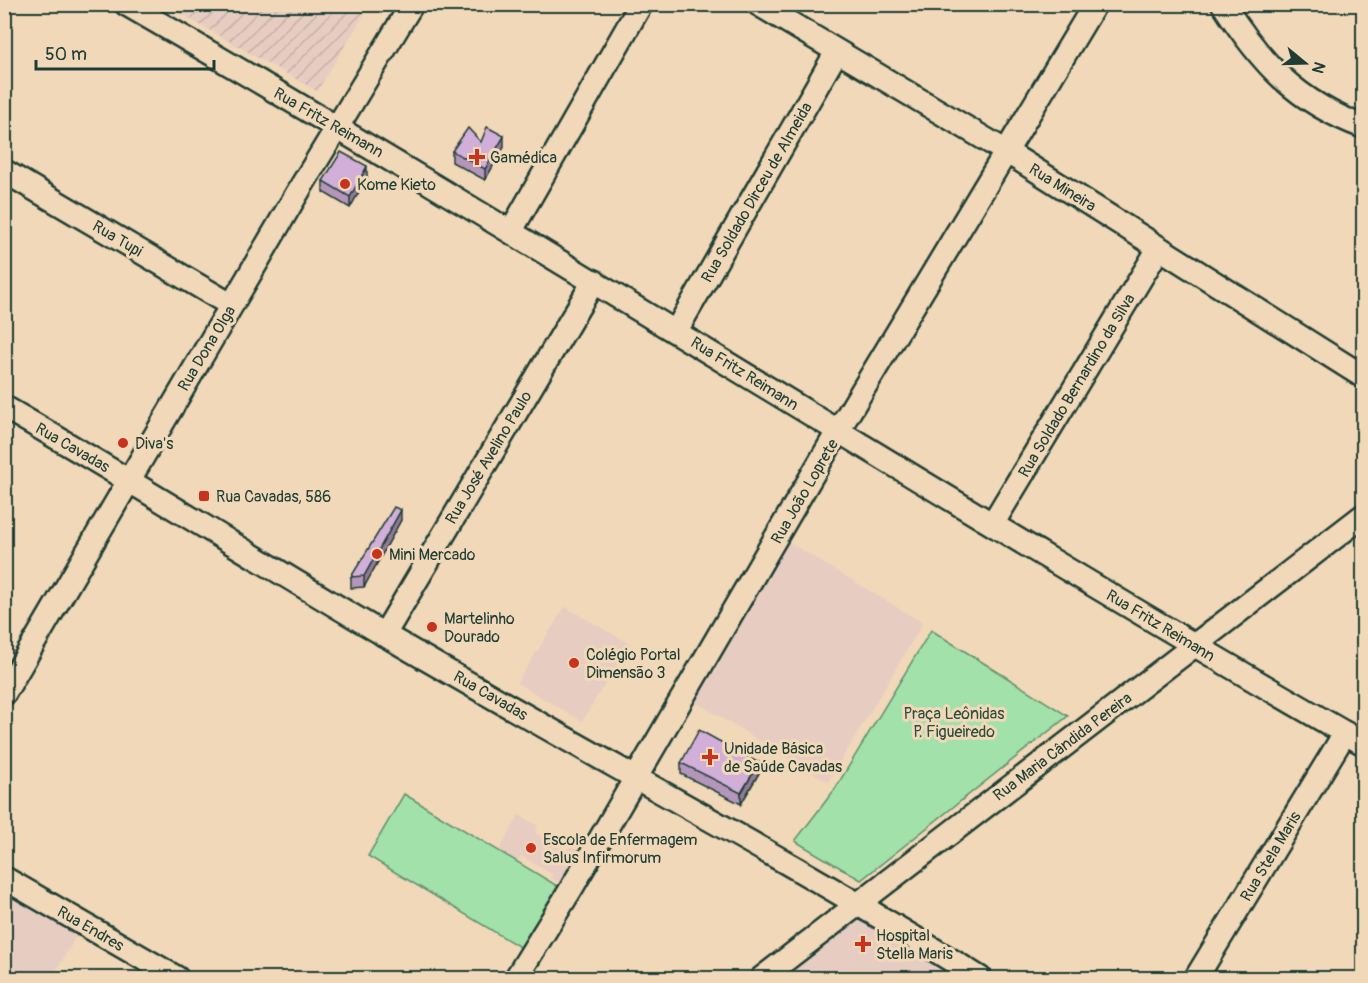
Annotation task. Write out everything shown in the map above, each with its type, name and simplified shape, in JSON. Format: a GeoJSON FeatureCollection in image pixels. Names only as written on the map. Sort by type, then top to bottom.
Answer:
{"type":"FeatureCollection","features":[{"type":"Feature","properties":{"kind":"street","name":"Rua Fritz Reimann"},"geometry":{"type":"LineString","coordinates":[[126,4],[337,126],[838,431],[1194,645],[1354,738]]}},
{"type":"Feature","properties":{"kind":"street","name":"Rua Dona Olga"},"geometry":{"type":"LineString","coordinates":[[4,694],[231,305],[412,4]]}},
{"type":"Feature","properties":{"kind":"street"},"geometry":{"type":"LineString","coordinates":[[511,231],[641,4]]}},
{"type":"Feature","properties":{"kind":"street","name":"Rua Mineira"},"geometry":{"type":"LineString","coordinates":[[758,4],[836,53],[1007,152],[1364,377]]}},
{"type":"Feature","properties":{"kind":"street","name":"Rua João Loprete"},"geometry":{"type":"LineString","coordinates":[[516,978],[571,889],[838,431],[1095,4]]}},
{"type":"Feature","properties":{"kind":"street"},"geometry":{"type":"LineString","coordinates":[[1223,4],[1266,64],[1295,92],[1334,116],[1364,127]]}},
{"type":"Feature","properties":{"kind":"street","name":"Rua Soldado Dirceu de Almeida"},"geometry":{"type":"LineString","coordinates":[[676,331],[836,53]]}},
{"type":"Feature","properties":{"kind":"street","name":"Rua Tupi"},"geometry":{"type":"LineString","coordinates":[[4,171],[231,305]]}},
{"type":"Feature","properties":{"kind":"street","name":"Rua Soldado Bernardino da Silva"},"geometry":{"type":"LineString","coordinates":[[993,523],[1160,248]]}},
{"type":"Feature","properties":{"kind":"street","name":"Rua José Avelino Paulo"},"geometry":{"type":"LineString","coordinates":[[384,634],[594,281]]}},
{"type":"Feature","properties":{"kind":"street","name":"Rua Cavadas"},"geometry":{"type":"LineString","coordinates":[[4,408],[129,479],[384,634],[858,902],[980,978]]}},
{"type":"Feature","properties":{"kind":"street","name":"Rua Maria Cândida Pereira"},"geometry":{"type":"LineString","coordinates":[[762,978],[1364,515]]}},
{"type":"Feature","properties":{"kind":"street","name":"Rua Stela Maris"},"geometry":{"type":"LineString","coordinates":[[1196,978],[1354,738]]}},
{"type":"Feature","properties":{"kind":"street","name":"Rua Endres"},"geometry":{"type":"LineString","coordinates":[[4,878],[177,978]]}},
{"type":"Feature","properties":{"kind":"shaded area"},"geometry":{"type":"Polygon","coordinates":[[[165,5],[370,5],[317,91],[165,5]]]}},
{"type":"Feature","properties":{"kind":"shaded area"},"geometry":{"type":"Polygon","coordinates":[[[785,540],[923,623],[828,782],[692,700],[785,540]]]}},
{"type":"Feature","properties":{"kind":"shaded area","name":"Colégio Portal Dimensão 3"},"geometry":{"type":"Polygon","coordinates":[[[565,607],[630,644],[582,721],[517,683],[565,607]]]}},
{"type":"Feature","properties":{"kind":"shaded area","name":"Escola de Enfermagem Salus Infirmorum"},"geometry":{"type":"Polygon","coordinates":[[[519,815],[538,826],[535,833],[566,851],[570,845],[583,853],[564,885],[551,878],[552,874],[521,856],[518,862],[499,851],[519,815]]]}},
{"type":"Feature","properties":{"kind":"shaded area"},"geometry":{"type":"Polygon","coordinates":[[[4,882],[82,926],[52,978],[5,978],[4,882]]]}},
{"type":"Feature","properties":{"kind":"shaded area","name":"Hospital Stella Maris"},"geometry":{"type":"Polygon","coordinates":[[[858,910],[960,978],[779,978],[858,910]]]}},
{"type":"Feature","properties":{"kind":"green space","name":"Praça Leônidas P. Figueiredo"},"geometry":{"type":"Polygon","coordinates":[[[931,630],[1068,716],[861,880],[795,841],[835,789],[931,630]]]}},
{"type":"Feature","properties":{"kind":"green space"},"geometry":{"type":"Polygon","coordinates":[[[404,794],[559,887],[523,949],[368,856],[404,794]]]}},
{"type":"Feature","properties":{"kind":"building"},"geometry":{"type":"Polygon","coordinates":[[[487,127],[504,136],[485,169],[452,151],[468,128],[481,142],[487,127]]]}},
{"type":"Feature","properties":{"kind":"building"},"geometry":{"type":"Polygon","coordinates":[[[341,152],[367,166],[350,197],[323,181],[341,152]]]}},
{"type":"Feature","properties":{"kind":"building"},"geometry":{"type":"Polygon","coordinates":[[[394,507],[401,510],[364,576],[351,577],[394,507]]]}},
{"type":"Feature","properties":{"kind":"building","name":"Unidade Básica de Saúde Cavadas"},"geometry":{"type":"Polygon","coordinates":[[[699,730],[759,763],[741,793],[681,763],[699,730]]]}},
{"type":"Feature","properties":{"kind":"place","name":"Gamédica"},"geometry":{"type":"Point","coordinates":[477,157]}},
{"type":"Feature","properties":{"kind":"place","name":"Kome Kieto"},"geometry":{"type":"Point","coordinates":[345,184]}},
{"type":"Feature","properties":{"kind":"place","name":"Diva's"},"geometry":{"type":"Point","coordinates":[123,443]}},
{"type":"Feature","properties":{"kind":"place","name":"Rua Cavadas, 586"},"geometry":{"type":"Point","coordinates":[204,496]}},
{"type":"Feature","properties":{"kind":"place","name":"Mini Mercado"},"geometry":{"type":"Point","coordinates":[377,554]}},
{"type":"Feature","properties":{"kind":"place","name":"Martelinho Dourado"},"geometry":{"type":"Point","coordinates":[432,627]}},
{"type":"Feature","properties":{"kind":"place","name":"Colégio Portal Dimensão 3"},"geometry":{"type":"Point","coordinates":[574,663]}},
{"type":"Feature","properties":{"kind":"place","name":"Unidade Básica de Saúde Cavadas"},"geometry":{"type":"Point","coordinates":[710,757]}},
{"type":"Feature","properties":{"kind":"place","name":"Escola de Enfermagem Salus Infirmorum"},"geometry":{"type":"Point","coordinates":[531,848]}},
{"type":"Feature","properties":{"kind":"place","name":"Hospital Stella Maris"},"geometry":{"type":"Point","coordinates":[863,944]}}]}
